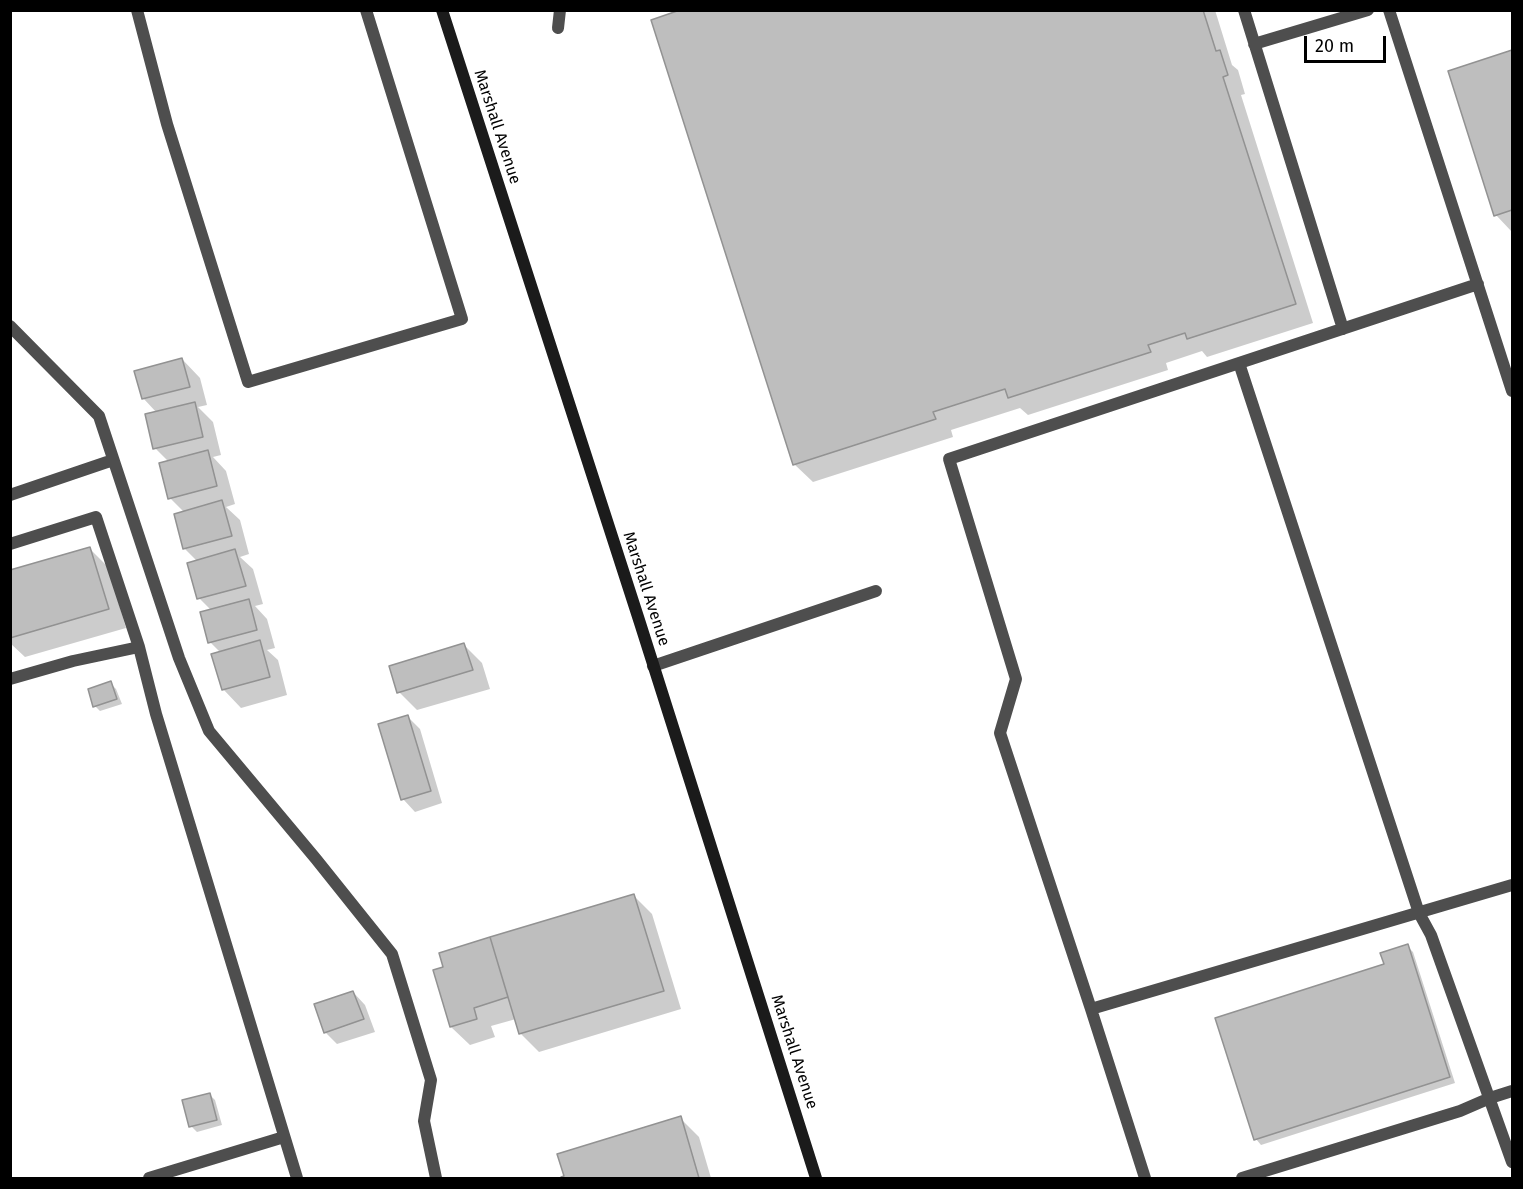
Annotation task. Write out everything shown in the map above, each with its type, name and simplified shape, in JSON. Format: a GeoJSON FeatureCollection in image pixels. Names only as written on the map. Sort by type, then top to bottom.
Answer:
{"type":"FeatureCollection","features":[{"type":"Feature","properties":{"kind":"street","name":"Marshall Avenue"},"geometry":{"type":"LineString","coordinates":[[442,10],[816,1179]]}},
{"type":"Feature","properties":{"kind":"lane"},"geometry":{"type":"LineString","coordinates":[[137,10],[167,124],[248,382],[462,319],[366,10]]}},
{"type":"Feature","properties":{"kind":"lane"},"geometry":{"type":"LineString","coordinates":[[558,28],[560,10]]}},
{"type":"Feature","properties":{"kind":"lane"},"geometry":{"type":"LineString","coordinates":[[1244,10],[1343,329]]}},
{"type":"Feature","properties":{"kind":"lane"},"geometry":{"type":"LineString","coordinates":[[1254,44],[1368,10]]}},
{"type":"Feature","properties":{"kind":"lane"},"geometry":{"type":"LineString","coordinates":[[1389,10],[1478,284],[1508,362],[1512,391]]}},
{"type":"Feature","properties":{"kind":"lane"},"geometry":{"type":"LineString","coordinates":[[1145,1179],[1000,733],[1016,679],[949,459],[1478,284]]}},
{"type":"Feature","properties":{"kind":"lane"},"geometry":{"type":"LineString","coordinates":[[10,326],[99,416],[179,658],[209,731],[392,954],[431,1080],[424,1121],[436,1179]]}},
{"type":"Feature","properties":{"kind":"lane"},"geometry":{"type":"LineString","coordinates":[[1239,363],[1419,913],[1431,934],[1512,1162]]}},
{"type":"Feature","properties":{"kind":"lane"},"geometry":{"type":"LineString","coordinates":[[10,495],[113,460]]}},
{"type":"Feature","properties":{"kind":"lane"},"geometry":{"type":"LineString","coordinates":[[10,544],[96,517],[140,647],[156,714],[297,1179]]}},
{"type":"Feature","properties":{"kind":"lane"},"geometry":{"type":"LineString","coordinates":[[653,666],[876,591]]}},
{"type":"Feature","properties":{"kind":"lane"},"geometry":{"type":"LineString","coordinates":[[10,679],[73,661],[140,647]]}},
{"type":"Feature","properties":{"kind":"lane"},"geometry":{"type":"LineString","coordinates":[[1091,1009],[1512,885]]}},
{"type":"Feature","properties":{"kind":"lane"},"geometry":{"type":"LineString","coordinates":[[1242,1179],[1460,1111],[1512,1091]]}},
{"type":"Feature","properties":{"kind":"lane"},"geometry":{"type":"LineString","coordinates":[[148,1179],[284,1137]]}},
{"type":"Feature","properties":{"kind":"building"},"geometry":{"type":"Polygon","coordinates":[[[680,10],[1203,10],[1216,51],[1220,50],[1228,75],[1223,77],[1296,304],[1187,339],[1185,333],[1148,345],[1151,352],[1008,398],[1005,389],[933,412],[936,419],[793,465],[651,20],[680,10]]]}},
{"type":"Feature","properties":{"kind":"building"},"geometry":{"type":"Polygon","coordinates":[[[1512,50],[1512,210],[1494,216],[1448,71],[1512,50]]]}},
{"type":"Feature","properties":{"kind":"building"},"geometry":{"type":"Polygon","coordinates":[[[182,358],[190,387],[142,399],[134,371],[182,358]]]}},
{"type":"Feature","properties":{"kind":"building"},"geometry":{"type":"Polygon","coordinates":[[[195,402],[203,437],[153,449],[145,414],[195,402]]]}},
{"type":"Feature","properties":{"kind":"building"},"geometry":{"type":"Polygon","coordinates":[[[208,450],[217,486],[168,499],[159,463],[208,450]]]}},
{"type":"Feature","properties":{"kind":"building"},"geometry":{"type":"Polygon","coordinates":[[[222,500],[232,536],[183,549],[174,514],[222,500]]]}},
{"type":"Feature","properties":{"kind":"building"},"geometry":{"type":"Polygon","coordinates":[[[90,547],[109,609],[10,638],[10,570],[90,547]]]}},
{"type":"Feature","properties":{"kind":"building"},"geometry":{"type":"Polygon","coordinates":[[[235,549],[246,586],[197,599],[187,563],[235,549]]]}},
{"type":"Feature","properties":{"kind":"building"},"geometry":{"type":"Polygon","coordinates":[[[249,599],[257,630],[208,643],[200,612],[249,599]]]}},
{"type":"Feature","properties":{"kind":"building"},"geometry":{"type":"Polygon","coordinates":[[[260,640],[270,677],[222,690],[211,654],[260,640]]]}},
{"type":"Feature","properties":{"kind":"building"},"geometry":{"type":"Polygon","coordinates":[[[464,643],[473,670],[397,693],[389,666],[464,643]]]}},
{"type":"Feature","properties":{"kind":"building"},"geometry":{"type":"Polygon","coordinates":[[[111,681],[117,699],[93,707],[88,689],[111,681]]]}},
{"type":"Feature","properties":{"kind":"building"},"geometry":{"type":"Polygon","coordinates":[[[408,715],[431,791],[401,800],[378,724],[408,715]]]}},
{"type":"Feature","properties":{"kind":"building"},"geometry":{"type":"Polygon","coordinates":[[[634,894],[664,991],[519,1034],[490,937],[634,894]]]}},
{"type":"Feature","properties":{"kind":"building"},"geometry":{"type":"Polygon","coordinates":[[[490,937],[508,997],[474,1008],[477,1019],[450,1027],[433,970],[443,967],[439,953],[490,937]]]}},
{"type":"Feature","properties":{"kind":"building"},"geometry":{"type":"Polygon","coordinates":[[[1408,944],[1450,1077],[1254,1140],[1215,1018],[1384,964],[1380,953],[1408,944]]]}},
{"type":"Feature","properties":{"kind":"building"},"geometry":{"type":"Polygon","coordinates":[[[353,991],[364,1019],[324,1033],[314,1004],[353,991]]]}},
{"type":"Feature","properties":{"kind":"building"},"geometry":{"type":"Polygon","coordinates":[[[210,1093],[217,1120],[189,1127],[182,1100],[210,1093]]]}},
{"type":"Feature","properties":{"kind":"building"},"geometry":{"type":"Polygon","coordinates":[[[681,1116],[699,1178],[561,1177],[564,1176],[557,1154],[681,1116]]]}}]}
